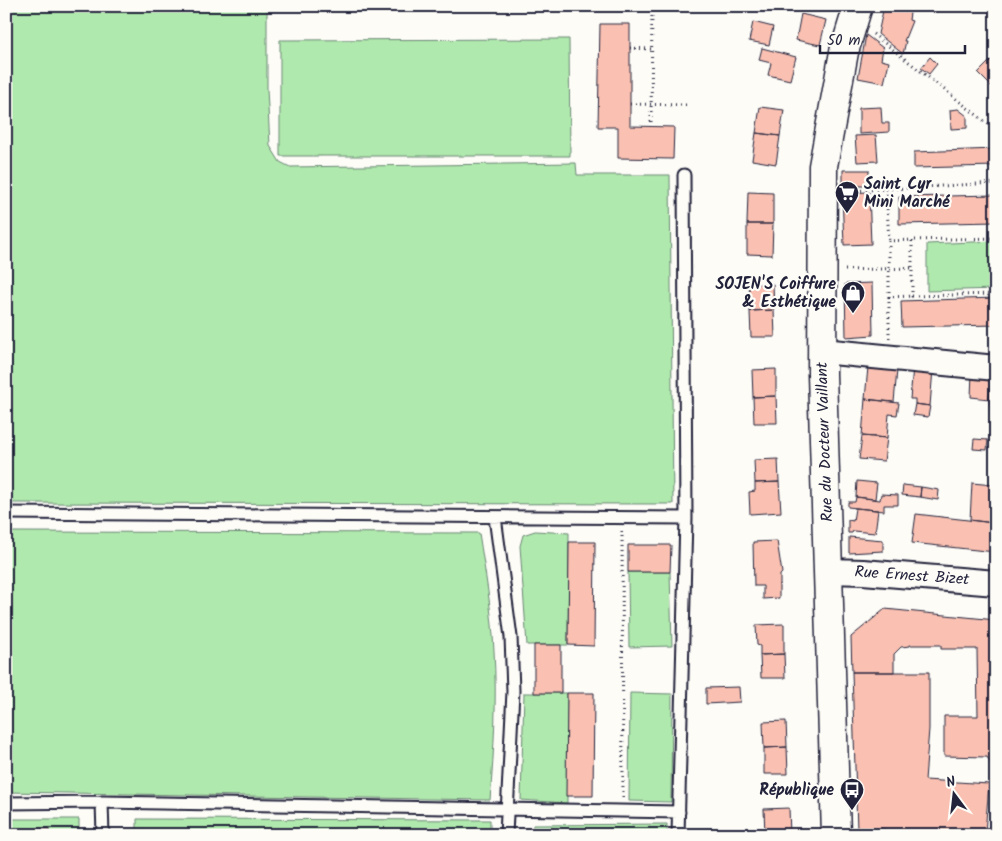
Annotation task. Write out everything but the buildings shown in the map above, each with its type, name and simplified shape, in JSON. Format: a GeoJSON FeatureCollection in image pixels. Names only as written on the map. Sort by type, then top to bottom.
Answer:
{"type":"FeatureCollection","features":[{"type":"Feature","properties":{"kind":"main road","name":"Rue du Docteur Vaillant"},"geometry":{"type":"LineString","coordinates":[[836,835],[822,351],[823,166],[853,11]]}},
{"type":"Feature","properties":{"kind":"street"},"geometry":{"type":"LineString","coordinates":[[822,351],[996,368]]}},
{"type":"Feature","properties":{"kind":"street","name":"Rue Ernest Bizet"},"geometry":{"type":"LineString","coordinates":[[829,571],[996,583]]}},
{"type":"Feature","properties":{"kind":"lane"},"geometry":{"type":"LineString","coordinates":[[678,835],[686,518],[684,175]]}},
{"type":"Feature","properties":{"kind":"lane"},"geometry":{"type":"LineString","coordinates":[[6,513],[686,518]]}},
{"type":"Feature","properties":{"kind":"lane"},"geometry":{"type":"LineString","coordinates":[[495,517],[511,637],[513,691],[506,835]]}},
{"type":"Feature","properties":{"kind":"lane"},"geometry":{"type":"LineString","coordinates":[[6,803],[102,802],[679,812]]}},
{"type":"Feature","properties":{"kind":"lane"},"geometry":{"type":"LineString","coordinates":[[102,802],[103,835]]}},
{"type":"Feature","properties":{"kind":"path"},"geometry":{"type":"LineString","coordinates":[[651,127],[652,6]]}},
{"type":"Feature","properties":{"kind":"path"},"geometry":{"type":"LineString","coordinates":[[853,11],[865,28],[996,130]]}},
{"type":"Feature","properties":{"kind":"path"},"geometry":{"type":"LineString","coordinates":[[630,48],[652,48]]}},
{"type":"Feature","properties":{"kind":"path"},"geometry":{"type":"LineString","coordinates":[[630,104],[687,105]]}},
{"type":"Feature","properties":{"kind":"path"},"geometry":{"type":"LineString","coordinates":[[823,191],[996,183]]}},
{"type":"Feature","properties":{"kind":"path"},"geometry":{"type":"LineString","coordinates":[[882,357],[889,342],[886,189]]}},
{"type":"Feature","properties":{"kind":"path"},"geometry":{"type":"LineString","coordinates":[[888,241],[996,238]]}},
{"type":"Feature","properties":{"kind":"path"},"geometry":{"type":"LineString","coordinates":[[912,240],[912,296]]}},
{"type":"Feature","properties":{"kind":"path"},"geometry":{"type":"LineString","coordinates":[[822,270],[912,268]]}},
{"type":"Feature","properties":{"kind":"path"},"geometry":{"type":"LineString","coordinates":[[889,297],[996,294]]}},
{"type":"Feature","properties":{"kind":"path"},"geometry":{"type":"LineString","coordinates":[[622,518],[623,811]]}},
{"type":"Feature","properties":{"kind":"green space"},"geometry":{"type":"Polygon","coordinates":[[[6,6],[267,6],[267,89],[270,146],[280,162],[290,167],[576,163],[577,175],[670,175],[673,504],[6,503],[6,6]]]}},
{"type":"Feature","properties":{"kind":"green space"},"geometry":{"type":"Polygon","coordinates":[[[569,39],[570,156],[280,156],[280,40],[569,39]]]}},
{"type":"Feature","properties":{"kind":"green space"},"geometry":{"type":"Polygon","coordinates":[[[996,241],[996,289],[927,291],[927,244],[996,241]]]}},
{"type":"Feature","properties":{"kind":"green space"},"geometry":{"type":"Polygon","coordinates":[[[535,531],[569,533],[568,645],[527,645],[520,546],[523,535],[535,531]]]}},
{"type":"Feature","properties":{"kind":"green space"},"geometry":{"type":"Polygon","coordinates":[[[6,532],[479,533],[490,606],[495,669],[495,725],[490,800],[6,792],[6,532]]]}},
{"type":"Feature","properties":{"kind":"green space"},"geometry":{"type":"Polygon","coordinates":[[[628,572],[670,572],[672,646],[629,647],[628,572]]]}},
{"type":"Feature","properties":{"kind":"green space"},"geometry":{"type":"Polygon","coordinates":[[[524,693],[567,693],[567,803],[521,800],[524,693]]]}},
{"type":"Feature","properties":{"kind":"green space"},"geometry":{"type":"Polygon","coordinates":[[[630,693],[672,694],[671,802],[629,801],[630,693]]]}},
{"type":"Feature","properties":{"kind":"green space"},"geometry":{"type":"Polygon","coordinates":[[[6,819],[79,819],[79,835],[49,835],[49,829],[16,829],[15,835],[6,835],[6,819]]]}},
{"type":"Feature","properties":{"kind":"green space"},"geometry":{"type":"Polygon","coordinates":[[[137,819],[490,820],[490,835],[137,835],[137,819]]]}},
{"type":"Feature","properties":{"kind":"green space"},"geometry":{"type":"Polygon","coordinates":[[[667,824],[667,835],[533,835],[533,825],[667,824]]]}},
{"type":"Feature","properties":{"kind":"place","name":"Saint Cyr Mini Marché"},"geometry":{"type":"Point","coordinates":[847,214]}},
{"type":"Feature","properties":{"kind":"place","name":"SOJEN'S Coiffure & Esthétique"},"geometry":{"type":"Point","coordinates":[853,314]}},
{"type":"Feature","properties":{"kind":"place","name":"République"},"geometry":{"type":"Point","coordinates":[852,811]}}]}
